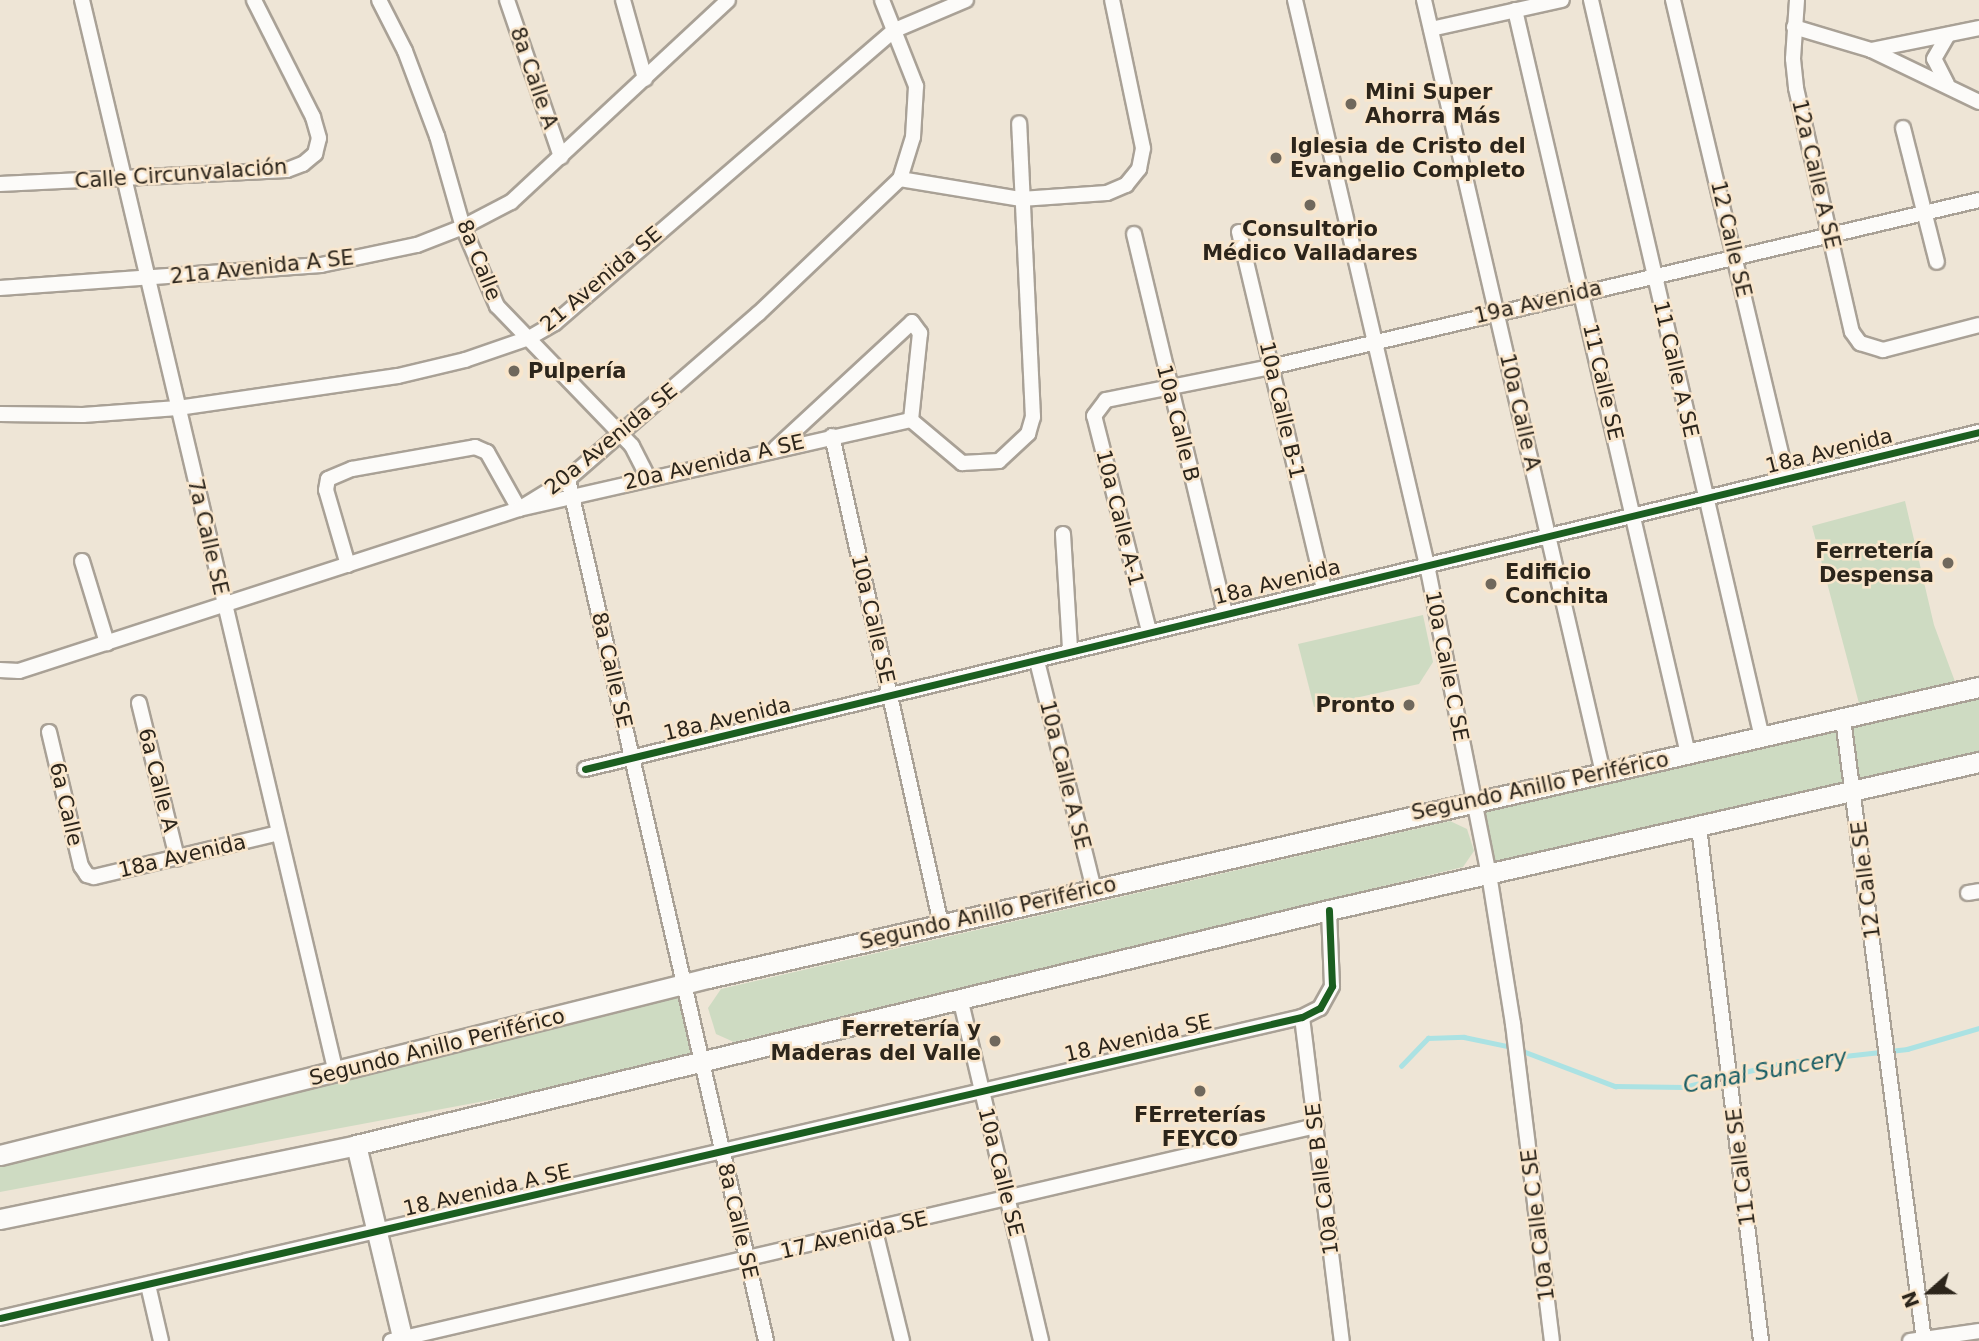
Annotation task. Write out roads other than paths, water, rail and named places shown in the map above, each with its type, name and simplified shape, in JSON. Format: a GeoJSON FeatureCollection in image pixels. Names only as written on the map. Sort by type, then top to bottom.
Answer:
{"type":"FeatureCollection","features":[{"type":"Feature","properties":{"kind":"main road","name":"Segundo Anillo Periférico"},"geometry":{"type":"LineString","coordinates":[[0,1155],[941,924],[1979,687]]}},
{"type":"Feature","properties":{"kind":"main road"},"geometry":{"type":"LineString","coordinates":[[0,1219],[356,1145],[701,1061],[961,1002],[1329,910],[1979,762]]}},
{"type":"Feature","properties":{"kind":"main road"},"geometry":{"type":"LineString","coordinates":[[356,1145],[399,1340]]}},
{"type":"Feature","properties":{"kind":"street","name":"7a Calle SE"},"geometry":{"type":"LineString","coordinates":[[82,0],[145,279],[336,1073]]}},
{"type":"Feature","properties":{"kind":"street","name":"Calle Circunvalación"},"geometry":{"type":"LineString","coordinates":[[0,184],[287,170],[315,154],[318,138],[313,117],[254,0]]}},
{"type":"Feature","properties":{"kind":"street","name":"8a Calle"},"geometry":{"type":"LineString","coordinates":[[379,0],[405,51],[437,136],[463,227],[497,306],[632,446],[648,477]]}},
{"type":"Feature","properties":{"kind":"street","name":"8a Calle A"},"geometry":{"type":"LineString","coordinates":[[507,0],[561,157]]}},
{"type":"Feature","properties":{"kind":"street"},"geometry":{"type":"LineString","coordinates":[[623,0],[645,79]]}},
{"type":"Feature","properties":{"kind":"street","name":"21a Avenida A SE"},"geometry":{"type":"LineString","coordinates":[[0,288],[320,265],[417,245],[463,227],[511,202],[729,0]]}},
{"type":"Feature","properties":{"kind":"street"},"geometry":{"type":"LineString","coordinates":[[882,0],[916,86],[917,109],[900,179],[1021,199],[1107,193],[1126,186],[1139,169],[1143,148],[1112,0]]}},
{"type":"Feature","properties":{"kind":"street","name":"21 Avenida SE"},"geometry":{"type":"LineString","coordinates":[[0,414],[82,415],[178,408],[398,376],[465,360],[529,338],[555,323],[895,30],[966,0]]}},
{"type":"Feature","properties":{"kind":"street","name":"10a Calle C SE"},"geometry":{"type":"LineString","coordinates":[[1295,0],[1427,565],[1489,874],[1520,1075],[1552,1341]]}},
{"type":"Feature","properties":{"kind":"street","name":"10a Calle A"},"geometry":{"type":"LineString","coordinates":[[1424,0],[1603,773]]}},
{"type":"Feature","properties":{"kind":"street"},"geometry":{"type":"LineString","coordinates":[[1431,29],[1562,0]]}},
{"type":"Feature","properties":{"kind":"street","name":"11 Calle A SE"},"geometry":{"type":"LineString","coordinates":[[1591,0],[1762,738]]}},
{"type":"Feature","properties":{"kind":"street","name":"12 Calle SE"},"geometry":{"type":"LineString","coordinates":[[1673,0],[1787,478]]}},
{"type":"Feature","properties":{"kind":"street","name":"12a Calle A SE"},"geometry":{"type":"LineString","coordinates":[[1797,0],[1794,27],[1796,88],[1847,319],[1860,343],[1883,350],[1979,325]]}},
{"type":"Feature","properties":{"kind":"street","name":"11 Calle SE"},"geometry":{"type":"LineString","coordinates":[[1515,10],[1688,754]]}},
{"type":"Feature","properties":{"kind":"street"},"geometry":{"type":"LineString","coordinates":[[1794,27],[1871,50],[1979,102]]}},
{"type":"Feature","properties":{"kind":"street"},"geometry":{"type":"LineString","coordinates":[[1871,50],[1979,29]]}},
{"type":"Feature","properties":{"kind":"street"},"geometry":{"type":"LineString","coordinates":[[1948,35],[1934,59],[1948,85]]}},
{"type":"Feature","properties":{"kind":"street"},"geometry":{"type":"LineString","coordinates":[[774,449],[905,326],[916,322],[920,333],[911,420],[962,463],[999,461],[1028,434],[1033,417],[1018,123]]}},
{"type":"Feature","properties":{"kind":"street"},"geometry":{"type":"LineString","coordinates":[[1903,128],[1937,262]]}},
{"type":"Feature","properties":{"kind":"street","name":"20a Avenida SE"},"geometry":{"type":"LineString","coordinates":[[0,670],[19,671],[519,509],[568,479],[621,436],[900,179]]}},
{"type":"Feature","properties":{"kind":"street","name":"19a Avenida"},"geometry":{"type":"LineString","coordinates":[[1099,406],[1106,400],[1271,367],[1497,311],[1979,200]]}},
{"type":"Feature","properties":{"kind":"street","name":"10a Calle B-1"},"geometry":{"type":"LineString","coordinates":[[1239,232],[1324,587]]}},
{"type":"Feature","properties":{"kind":"street","name":"10a Calle B"},"geometry":{"type":"LineString","coordinates":[[1134,234],[1225,612]]}},
{"type":"Feature","properties":{"kind":"street","name":"10a Calle A-1"},"geometry":{"type":"LineString","coordinates":[[1099,406],[1094,416],[1149,631]]}},
{"type":"Feature","properties":{"kind":"street","name":"20a Avenida A SE"},"geometry":{"type":"LineString","coordinates":[[519,509],[648,477],[911,420]]}},
{"type":"Feature","properties":{"kind":"street","name":"18a Avenida"},"geometry":{"type":"LineString","coordinates":[[585,769],[890,698],[1324,587],[1550,538],[1634,515],[1979,432]]}},
{"type":"Feature","properties":{"kind":"street","name":"10a Calle SE"},"geometry":{"type":"LineString","coordinates":[[832,436],[941,924]]}},
{"type":"Feature","properties":{"kind":"street"},"geometry":{"type":"LineString","coordinates":[[348,565],[326,490],[328,479],[337,473],[475,447],[487,452],[519,509]]}},
{"type":"Feature","properties":{"kind":"street","name":"8a Calle SE"},"geometry":{"type":"LineString","coordinates":[[568,479],[766,1341]]}},
{"type":"Feature","properties":{"kind":"street"},"geometry":{"type":"LineString","coordinates":[[1063,534],[1070,650]]}},
{"type":"Feature","properties":{"kind":"street"},"geometry":{"type":"LineString","coordinates":[[82,561],[107,643]]}},
{"type":"Feature","properties":{"kind":"street","name":"10a Calle A SE"},"geometry":{"type":"LineString","coordinates":[[1037,661],[1094,889]]}},
{"type":"Feature","properties":{"kind":"street","name":"6a Calle A"},"geometry":{"type":"LineString","coordinates":[[139,703],[177,858]]}},
{"type":"Feature","properties":{"kind":"street","name":"12 Calle SE"},"geometry":{"type":"LineString","coordinates":[[1843,719],[1856,790],[1890,1068],[1919,1340]]}},
{"type":"Feature","properties":{"kind":"street","name":"6a Calle"},"geometry":{"type":"LineString","coordinates":[[49,732],[81,866],[87,875]]}},
{"type":"Feature","properties":{"kind":"street","name":"11 Calle SE"},"geometry":{"type":"LineString","coordinates":[[1699,827],[1761,1341]]}},
{"type":"Feature","properties":{"kind":"street","name":"18a Avenida"},"geometry":{"type":"LineString","coordinates":[[87,875],[94,877],[278,833]]}},
{"type":"Feature","properties":{"kind":"street"},"geometry":{"type":"LineString","coordinates":[[1302,1017],[1320,1008],[1332,986],[1329,910]]}},
{"type":"Feature","properties":{"kind":"street","name":"10a Calle SE"},"geometry":{"type":"LineString","coordinates":[[961,1002],[1041,1341]]}},
{"type":"Feature","properties":{"kind":"street","name":"18 Avenida SE"},"geometry":{"type":"LineString","coordinates":[[982,1092],[1302,1017]]}},
{"type":"Feature","properties":{"kind":"street","name":"10a Calle B SE"},"geometry":{"type":"LineString","coordinates":[[1302,1017],[1342,1341]]}},
{"type":"Feature","properties":{"kind":"street","name":"18 Avenida A SE"},"geometry":{"type":"LineString","coordinates":[[0,1318],[723,1154],[982,1092]]}},
{"type":"Feature","properties":{"kind":"street","name":"17 Avenida SE"},"geometry":{"type":"LineString","coordinates":[[399,1340],[875,1231],[1315,1126]]}},
{"type":"Feature","properties":{"kind":"street"},"geometry":{"type":"LineString","coordinates":[[875,1231],[902,1341]]}},
{"type":"Feature","properties":{"kind":"street"},"geometry":{"type":"LineString","coordinates":[[148,1285],[161,1341]]}},
{"type":"Feature","properties":{"kind":"street"},"geometry":{"type":"LineString","coordinates":[[1919,1340],[1979,1331]]}},
{"type":"Feature","properties":{"kind":"waterway","name":"Canal Suncery"},"geometry":{"type":"LineString","coordinates":[[1520,1050],[1615,1086],[1684,1087],[1781,1063],[1907,1049],[1979,1028]]}},
{"type":"Feature","properties":{"kind":"waterway","name":"Canal Suncery"},"geometry":{"type":"LineString","coordinates":[[1401,1066],[1428,1038],[1464,1037],[1512,1047]]}},
{"type":"Feature","properties":{"kind":"place","name":"Mini Super Ahorra Más"},"geometry":{"type":"Point","coordinates":[1351,104]}},
{"type":"Feature","properties":{"kind":"place","name":"Iglesia de Cristo del Evangelio Completo"},"geometry":{"type":"Point","coordinates":[1276,158]}},
{"type":"Feature","properties":{"kind":"place","name":"Consultorio Médico Valladares"},"geometry":{"type":"Point","coordinates":[1310,205]}},
{"type":"Feature","properties":{"kind":"place","name":"Pulpería"},"geometry":{"type":"Point","coordinates":[514,371]}},
{"type":"Feature","properties":{"kind":"place","name":"Ferretería Despensa"},"geometry":{"type":"Point","coordinates":[1948,563]}},
{"type":"Feature","properties":{"kind":"place","name":"Edificio Conchita"},"geometry":{"type":"Point","coordinates":[1491,584]}},
{"type":"Feature","properties":{"kind":"place","name":"Pronto"},"geometry":{"type":"Point","coordinates":[1409,705]}},
{"type":"Feature","properties":{"kind":"place","name":"Ferretería y Maderas del Valle"},"geometry":{"type":"Point","coordinates":[995,1041]}},
{"type":"Feature","properties":{"kind":"place","name":"FErreterías FEYCO"},"geometry":{"type":"Point","coordinates":[1200,1091]}}]}
